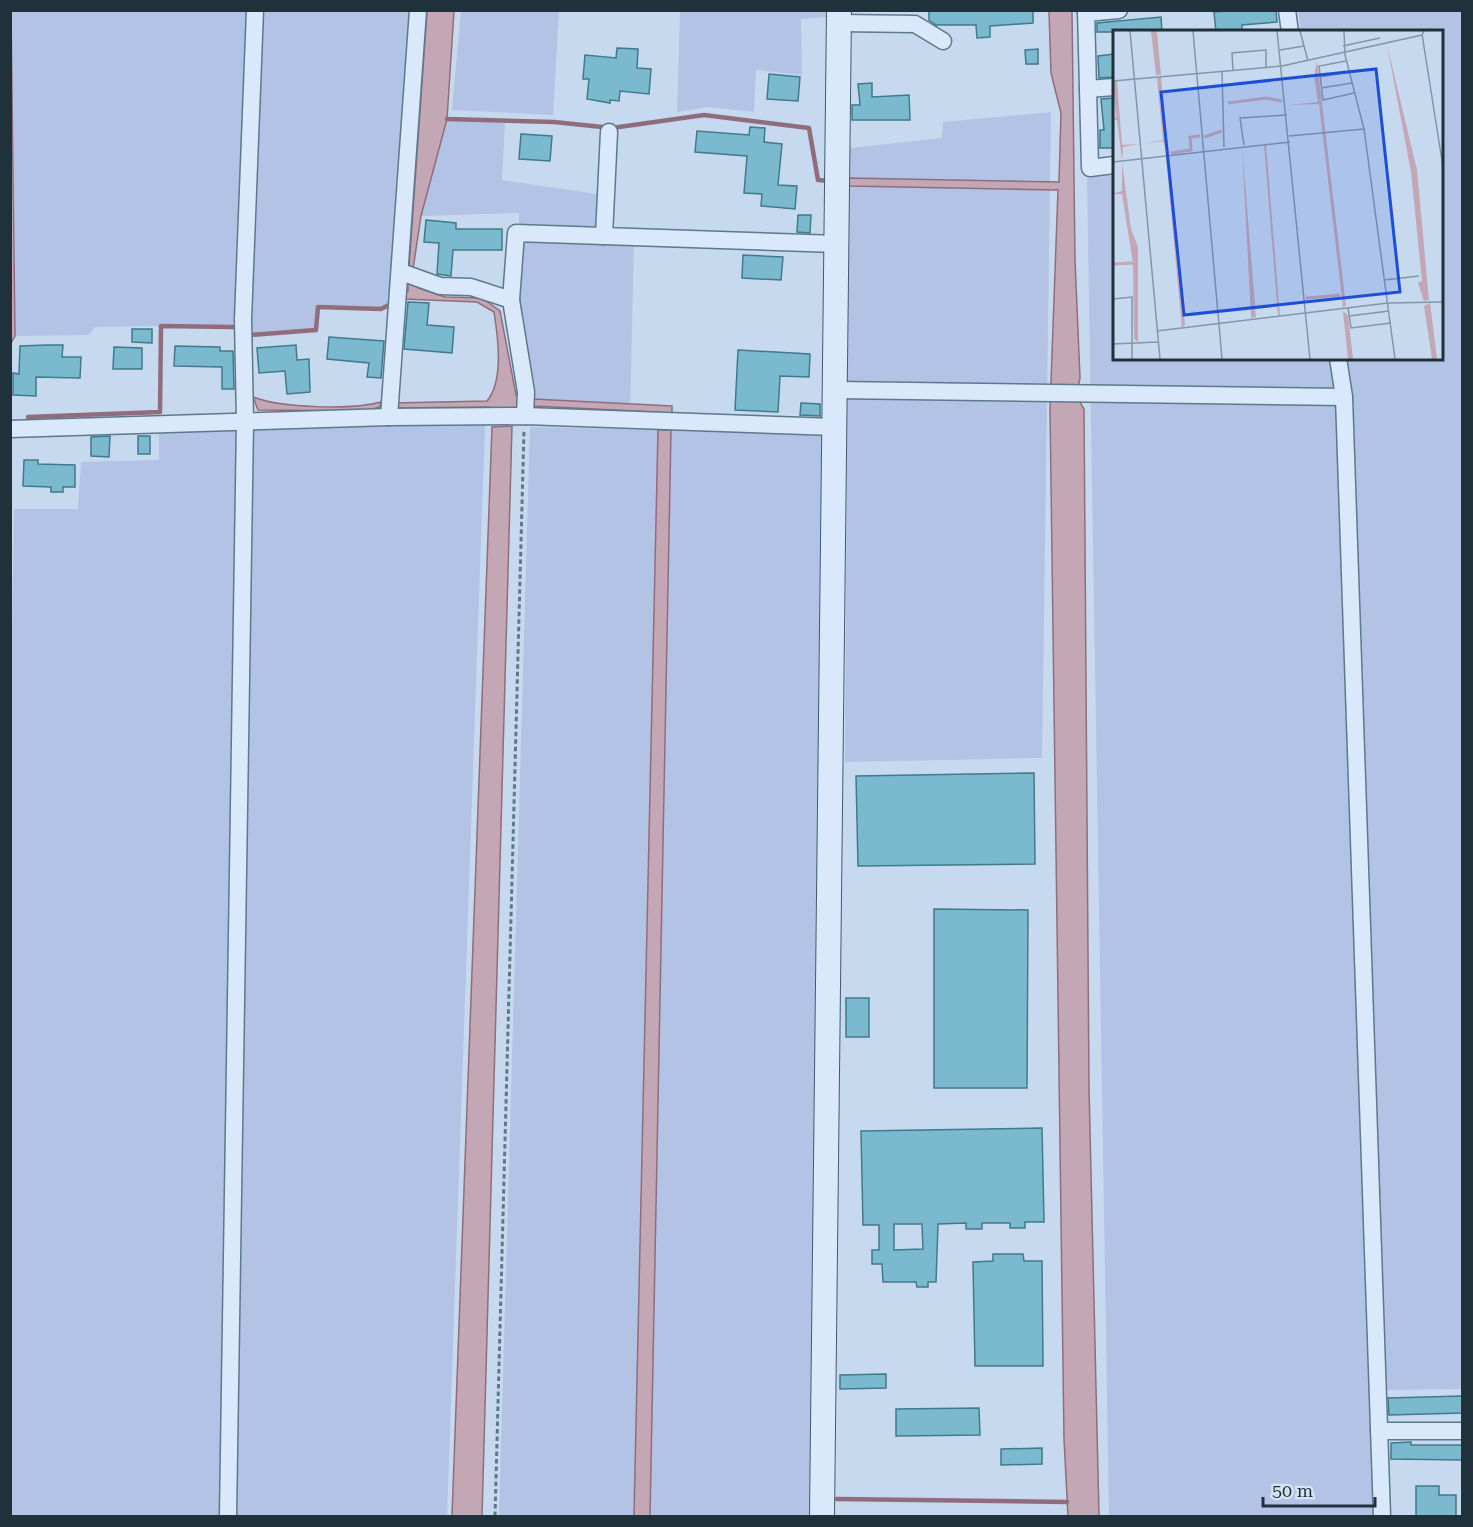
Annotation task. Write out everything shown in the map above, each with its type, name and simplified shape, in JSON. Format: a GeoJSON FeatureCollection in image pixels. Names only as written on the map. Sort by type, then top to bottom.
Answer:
{"type":"FeatureCollection","features":[{"type":"Feature","properties":{"kind":"street"},"geometry":{"type":"LineString","coordinates":[[228,1516],[245,421],[243,319],[255,10]]}},
{"type":"Feature","properties":{"kind":"street"},"geometry":{"type":"LineString","coordinates":[[388,417],[401,272],[418,10]]}},
{"type":"Feature","properties":{"kind":"street"},"geometry":{"type":"LineString","coordinates":[[1113,165],[1090,168],[1086,12],[1119,10]]}},
{"type":"Feature","properties":{"kind":"street"},"geometry":{"type":"LineString","coordinates":[[1287,10],[1290,30]]}},
{"type":"Feature","properties":{"kind":"street"},"geometry":{"type":"LineString","coordinates":[[822,1516],[837,390],[839,16],[915,24],[943,41]]}},
{"type":"Feature","properties":{"kind":"street"},"geometry":{"type":"LineString","coordinates":[[1088,89],[1113,87]]}},
{"type":"Feature","properties":{"kind":"street"},"geometry":{"type":"LineString","coordinates":[[604,236],[609,132]]}},
{"type":"Feature","properties":{"kind":"street"},"geometry":{"type":"LineString","coordinates":[[525,416],[526,392],[511,300],[516,233],[837,244]]}},
{"type":"Feature","properties":{"kind":"street"},"geometry":{"type":"LineString","coordinates":[[401,272],[440,286],[471,287],[511,300]]}},
{"type":"Feature","properties":{"kind":"street"},"geometry":{"type":"LineString","coordinates":[[1338,360],[1344,397],[1382,1516]]}},
{"type":"Feature","properties":{"kind":"street"},"geometry":{"type":"LineString","coordinates":[[837,390],[1344,397]]}},
{"type":"Feature","properties":{"kind":"street"},"geometry":{"type":"LineString","coordinates":[[10,429],[388,417],[525,416],[835,427]]}},
{"type":"Feature","properties":{"kind":"street"},"geometry":{"type":"LineString","coordinates":[[1379,1431],[1462,1431]]}},
{"type":"Feature","properties":{"kind":"path"},"geometry":{"type":"LineString","coordinates":[[495,1516],[525,416]]}},
{"type":"Feature","properties":{"kind":"shaded area"},"geometry":{"type":"Polygon","coordinates":[[[827,10],[827,17],[801,19],[802,75],[756,70],[754,112],[709,107],[677,112],[680,11],[827,10]]]}},
{"type":"Feature","properties":{"kind":"shaded area"},"geometry":{"type":"Polygon","coordinates":[[[10,11],[15,336],[11,343],[10,11]]]}},
{"type":"Feature","properties":{"kind":"shaded area"},"geometry":{"type":"Polygon","coordinates":[[[11,11],[410,11],[391,304],[381,309],[318,308],[316,330],[251,335],[233,327],[95,327],[89,335],[15,336],[11,11]]]}},
{"type":"Feature","properties":{"kind":"shaded area"},"geometry":{"type":"Polygon","coordinates":[[[427,11],[454,11],[447,119],[421,216],[413,269],[409,268],[427,11]]]}},
{"type":"Feature","properties":{"kind":"shaded area"},"geometry":{"type":"Polygon","coordinates":[[[461,11],[559,11],[553,115],[452,110],[461,11]]]}},
{"type":"Feature","properties":{"kind":"shaded area"},"geometry":{"type":"Polygon","coordinates":[[[1049,11],[1072,11],[1075,260],[1080,378],[1078,390],[1084,409],[1089,1088],[1099,1516],[1068,1516],[1064,1439],[1050,409],[1058,190],[849,186],[848,178],[1059,182],[1061,113],[1051,73],[1049,11]]]}},
{"type":"Feature","properties":{"kind":"shaded area"},"geometry":{"type":"Polygon","coordinates":[[[1298,11],[1462,11],[1462,1389],[1384,1390],[1353,396],[1347,360],[1443,360],[1443,30],[1301,30],[1298,11]]]}},
{"type":"Feature","properties":{"kind":"shaded area"},"geometry":{"type":"Polygon","coordinates":[[[1051,112],[1042,758],[845,762],[849,148],[942,138],[943,122],[1051,112]]]}},
{"type":"Feature","properties":{"kind":"shaded area"},"geometry":{"type":"Polygon","coordinates":[[[447,119],[505,121],[502,180],[597,194],[596,243],[634,241],[630,415],[532,412],[519,301],[519,213],[421,216],[447,119]]]}},
{"type":"Feature","properties":{"kind":"shaded area"},"geometry":{"type":"Polygon","coordinates":[[[1113,175],[1113,360],[1330,360],[1336,392],[1379,1516],[1109,1516],[1087,178],[1113,175]]]}},
{"type":"Feature","properties":{"kind":"shaded area"},"geometry":{"type":"Polygon","coordinates":[[[408,278],[413,279],[418,288],[445,297],[482,298],[500,311],[516,395],[520,399],[519,406],[512,412],[494,411],[489,407],[392,408],[393,403],[487,401],[496,382],[498,371],[494,312],[477,302],[404,299],[404,293],[408,291],[408,278]]]}},
{"type":"Feature","properties":{"kind":"shaded area"},"geometry":{"type":"Polygon","coordinates":[[[253,397],[281,404],[317,407],[368,405],[381,402],[380,407],[365,411],[258,410],[253,397]]]}},
{"type":"Feature","properties":{"kind":"shaded area"},"geometry":{"type":"Polygon","coordinates":[[[533,399],[672,406],[672,417],[658,417],[655,412],[533,406],[533,399]]]}},
{"type":"Feature","properties":{"kind":"shaded area"},"geometry":{"type":"Polygon","coordinates":[[[485,425],[447,1516],[11,1516],[10,748],[14,509],[78,509],[81,462],[159,460],[159,429],[485,425]]]}},
{"type":"Feature","properties":{"kind":"shaded area"},"geometry":{"type":"Polygon","coordinates":[[[512,426],[482,1516],[452,1516],[492,427],[512,426]]]}},
{"type":"Feature","properties":{"kind":"shaded area"},"geometry":{"type":"Polygon","coordinates":[[[530,427],[827,434],[810,1516],[499,1516],[530,427]]]}},
{"type":"Feature","properties":{"kind":"shaded area"},"geometry":{"type":"Polygon","coordinates":[[[658,430],[671,430],[650,1516],[634,1516],[658,430]]]}},
{"type":"Feature","properties":{"kind":"building"},"geometry":{"type":"Polygon","coordinates":[[[929,10],[1033,10],[1033,23],[990,26],[990,37],[977,38],[976,25],[936,25],[929,20],[929,10]]]}},
{"type":"Feature","properties":{"kind":"building"},"geometry":{"type":"Polygon","coordinates":[[[1276,10],[1277,22],[1242,25],[1242,30],[1216,30],[1214,12],[1276,10]]]}},
{"type":"Feature","properties":{"kind":"building"},"geometry":{"type":"Polygon","coordinates":[[[1161,17],[1162,30],[1097,32],[1097,23],[1161,17]]]}},
{"type":"Feature","properties":{"kind":"building"},"geometry":{"type":"Polygon","coordinates":[[[617,48],[638,49],[637,68],[651,69],[649,94],[620,91],[619,101],[610,100],[610,103],[587,99],[589,79],[583,79],[585,55],[616,58],[617,48]]]}},
{"type":"Feature","properties":{"kind":"building"},"geometry":{"type":"Polygon","coordinates":[[[1038,49],[1038,64],[1026,64],[1025,50],[1038,49]]]}},
{"type":"Feature","properties":{"kind":"building"},"geometry":{"type":"Polygon","coordinates":[[[1113,54],[1113,77],[1099,78],[1098,56],[1113,54]]]}},
{"type":"Feature","properties":{"kind":"building"},"geometry":{"type":"Polygon","coordinates":[[[769,74],[800,77],[798,101],[767,99],[769,74]]]}},
{"type":"Feature","properties":{"kind":"building"},"geometry":{"type":"Polygon","coordinates":[[[872,83],[872,97],[909,95],[910,120],[852,120],[852,105],[860,105],[858,84],[872,83]]]}},
{"type":"Feature","properties":{"kind":"building"},"geometry":{"type":"Polygon","coordinates":[[[1113,98],[1113,148],[1100,148],[1100,130],[1104,130],[1101,99],[1113,98]]]}},
{"type":"Feature","properties":{"kind":"building"},"geometry":{"type":"Polygon","coordinates":[[[750,127],[765,128],[764,142],[782,144],[778,185],[797,186],[795,209],[761,206],[762,194],[744,193],[747,156],[695,152],[697,131],[749,135],[750,127]]]}},
{"type":"Feature","properties":{"kind":"building"},"geometry":{"type":"Polygon","coordinates":[[[521,134],[552,136],[550,161],[519,159],[521,134]]]}},
{"type":"Feature","properties":{"kind":"building"},"geometry":{"type":"Polygon","coordinates":[[[798,215],[811,215],[810,233],[797,232],[798,215]]]}},
{"type":"Feature","properties":{"kind":"building"},"geometry":{"type":"Polygon","coordinates":[[[426,220],[456,223],[456,229],[502,229],[502,250],[453,250],[451,276],[437,274],[439,243],[424,242],[426,220]]]}},
{"type":"Feature","properties":{"kind":"building"},"geometry":{"type":"Polygon","coordinates":[[[743,255],[783,257],[781,280],[742,278],[743,255]]]}},
{"type":"Feature","properties":{"kind":"building"},"geometry":{"type":"Polygon","coordinates":[[[408,302],[429,303],[427,325],[454,327],[452,353],[404,349],[408,302]]]}},
{"type":"Feature","properties":{"kind":"building"},"geometry":{"type":"Polygon","coordinates":[[[132,329],[152,329],[152,343],[132,342],[132,329]]]}},
{"type":"Feature","properties":{"kind":"building"},"geometry":{"type":"Polygon","coordinates":[[[329,337],[384,341],[381,378],[367,377],[369,363],[327,359],[329,337]]]}},
{"type":"Feature","properties":{"kind":"building"},"geometry":{"type":"Polygon","coordinates":[[[63,345],[62,357],[81,357],[80,378],[36,377],[36,396],[13,395],[13,373],[19,374],[20,346],[63,345]]]}},
{"type":"Feature","properties":{"kind":"building"},"geometry":{"type":"Polygon","coordinates":[[[296,345],[297,360],[309,359],[310,392],[287,394],[285,371],[259,373],[257,348],[296,345]]]}},
{"type":"Feature","properties":{"kind":"building"},"geometry":{"type":"Polygon","coordinates":[[[175,346],[220,347],[220,351],[233,351],[234,389],[222,389],[222,367],[174,366],[175,346]]]}},
{"type":"Feature","properties":{"kind":"building"},"geometry":{"type":"Polygon","coordinates":[[[114,347],[142,348],[142,369],[113,369],[114,347]]]}},
{"type":"Feature","properties":{"kind":"building"},"geometry":{"type":"Polygon","coordinates":[[[738,350],[810,354],[809,377],[780,376],[778,412],[735,410],[738,350]]]}},
{"type":"Feature","properties":{"kind":"building"},"geometry":{"type":"Polygon","coordinates":[[[801,403],[820,404],[820,416],[800,415],[801,403]]]}},
{"type":"Feature","properties":{"kind":"building"},"geometry":{"type":"Polygon","coordinates":[[[110,436],[109,457],[91,456],[91,437],[110,436]]]}},
{"type":"Feature","properties":{"kind":"building"},"geometry":{"type":"Polygon","coordinates":[[[138,436],[150,436],[150,454],[138,454],[138,436]]]}},
{"type":"Feature","properties":{"kind":"building"},"geometry":{"type":"Polygon","coordinates":[[[24,460],[38,460],[38,464],[75,465],[75,487],[63,487],[63,492],[51,492],[51,487],[23,486],[24,460]]]}},
{"type":"Feature","properties":{"kind":"building"},"geometry":{"type":"Polygon","coordinates":[[[1034,773],[1035,864],[858,866],[856,776],[1034,773]]]}},
{"type":"Feature","properties":{"kind":"building"},"geometry":{"type":"Polygon","coordinates":[[[934,909],[1028,910],[1027,1088],[934,1088],[934,909]]]}},
{"type":"Feature","properties":{"kind":"building"},"geometry":{"type":"Polygon","coordinates":[[[846,998],[869,998],[869,1037],[846,1037],[846,998]]]}},
{"type":"Feature","properties":{"kind":"building"},"geometry":{"type":"Polygon","coordinates":[[[1042,1128],[1044,1222],[1025,1222],[1025,1228],[1010,1228],[1010,1223],[982,1223],[982,1229],[966,1229],[966,1223],[938,1224],[936,1282],[928,1282],[928,1287],[917,1287],[916,1282],[883,1282],[882,1264],[872,1264],[872,1250],[879,1250],[879,1225],[863,1225],[861,1131],[1042,1128]],[[894,1224],[894,1250],[923,1249],[922,1224],[894,1224]]]}},
{"type":"Feature","properties":{"kind":"building"},"geometry":{"type":"Polygon","coordinates":[[[993,1254],[1023,1254],[1024,1261],[1042,1261],[1043,1366],[975,1366],[973,1262],[993,1261],[993,1254]]]}},
{"type":"Feature","properties":{"kind":"building"},"geometry":{"type":"Polygon","coordinates":[[[886,1374],[886,1388],[840,1389],[840,1375],[886,1374]]]}},
{"type":"Feature","properties":{"kind":"building"},"geometry":{"type":"Polygon","coordinates":[[[1462,1396],[1462,1413],[1389,1415],[1388,1398],[1462,1396]]]}},
{"type":"Feature","properties":{"kind":"building"},"geometry":{"type":"Polygon","coordinates":[[[979,1408],[980,1435],[896,1436],[896,1409],[979,1408]]]}},
{"type":"Feature","properties":{"kind":"building"},"geometry":{"type":"Polygon","coordinates":[[[1411,1442],[1411,1445],[1462,1445],[1462,1460],[1391,1459],[1391,1443],[1411,1442]]]}},
{"type":"Feature","properties":{"kind":"building"},"geometry":{"type":"Polygon","coordinates":[[[1042,1448],[1042,1464],[1001,1465],[1001,1449],[1042,1448]]]}},
{"type":"Feature","properties":{"kind":"building"},"geometry":{"type":"Polygon","coordinates":[[[1416,1486],[1439,1486],[1439,1495],[1456,1495],[1456,1516],[1416,1516],[1416,1486]]]}},
{"type":"Feature","properties":{"kind":"waterway"},"geometry":{"type":"LineString","coordinates":[[447,119],[554,122],[612,128],[704,115],[809,128],[818,180],[830,181]]}},
{"type":"Feature","properties":{"kind":"waterway"},"geometry":{"type":"LineString","coordinates":[[251,335],[316,330],[318,307],[381,309],[391,304]]}},
{"type":"Feature","properties":{"kind":"waterway"},"geometry":{"type":"LineString","coordinates":[[28,417],[160,412],[161,326],[233,327]]}},
{"type":"Feature","properties":{"kind":"waterway"},"geometry":{"type":"LineString","coordinates":[[837,1499],[1067,1502]]}}]}
